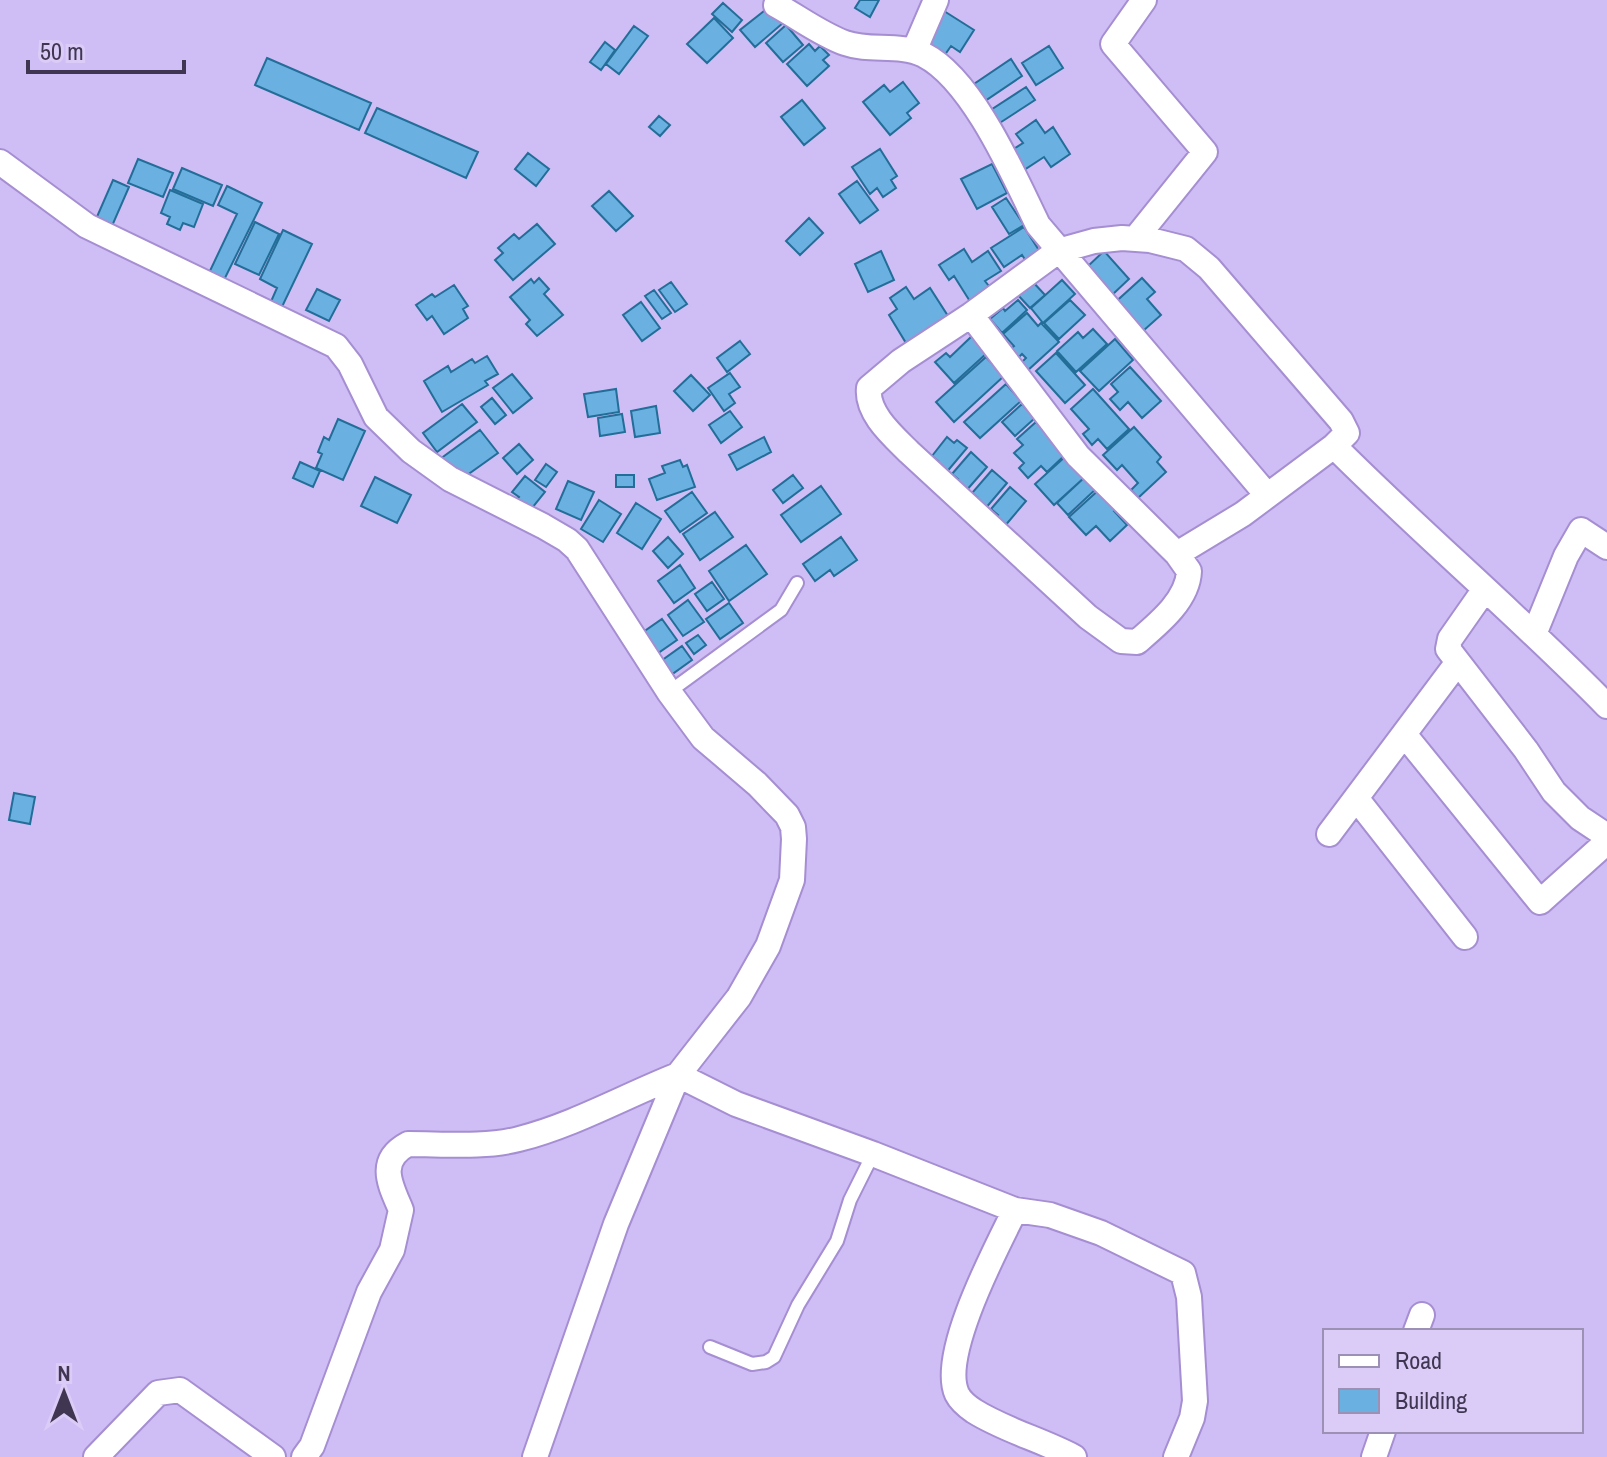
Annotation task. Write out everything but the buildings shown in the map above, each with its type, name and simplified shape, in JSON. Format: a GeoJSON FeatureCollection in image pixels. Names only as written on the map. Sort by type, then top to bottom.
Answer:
{"type":"FeatureCollection","features":[{"type":"Feature","properties":{"kind":"street"},"geometry":{"type":"LineString","coordinates":[[914,51],[936,0]]}},
{"type":"Feature","properties":{"kind":"street"},"geometry":{"type":"LineString","coordinates":[[1135,239],[1205,152],[1113,44],[1144,0]]}},
{"type":"Feature","properties":{"kind":"street"},"geometry":{"type":"LineString","coordinates":[[776,5],[844,43],[914,51],[924,55],[962,86],[1038,225],[1267,495]]}},
{"type":"Feature","properties":{"kind":"street"},"geometry":{"type":"LineString","coordinates":[[0,162],[87,226],[336,346],[350,364],[376,417],[411,451],[450,479],[543,526],[577,549],[669,692],[703,738],[757,784],[787,815],[793,827],[792,880],[768,946],[739,997],[678,1075],[616,1224],[535,1457]]}},
{"type":"Feature","properties":{"kind":"street"},"geometry":{"type":"LineString","coordinates":[[971,315],[1078,456],[1177,554],[1189,571],[1187,584],[1179,599],[1154,628],[1137,642],[1121,641],[1088,617],[909,452],[885,427],[870,401],[868,393],[872,383],[1058,251],[1094,241],[1135,239],[1168,243],[1186,249],[1209,268],[1341,421],[1347,433],[1334,446],[1243,514],[1177,554]]}},
{"type":"Feature","properties":{"kind":"street"},"geometry":{"type":"LineString","coordinates":[[1334,446],[1535,632],[1607,706]]}},
{"type":"Feature","properties":{"kind":"street"},"geometry":{"type":"LineString","coordinates":[[1535,632],[1566,556],[1581,530],[1607,547]]}},
{"type":"Feature","properties":{"kind":"street"},"geometry":{"type":"LineString","coordinates":[[1485,589],[1450,639],[1448,649],[1526,750],[1554,792],[1580,818],[1607,836]]}},
{"type":"Feature","properties":{"kind":"street"},"geometry":{"type":"LineString","coordinates":[[1329,834],[1458,662]]}},
{"type":"Feature","properties":{"kind":"street"},"geometry":{"type":"LineString","coordinates":[[1404,734],[1540,902],[1607,842]]}},
{"type":"Feature","properties":{"kind":"street"},"geometry":{"type":"LineString","coordinates":[[1356,798],[1465,937]]}},
{"type":"Feature","properties":{"kind":"street"},"geometry":{"type":"LineString","coordinates":[[678,1075],[736,1104],[1015,1210],[1050,1215],[1101,1233],[1183,1273],[1188,1284],[1195,1401],[1192,1418],[1176,1457]]}},
{"type":"Feature","properties":{"kind":"street"},"geometry":{"type":"LineString","coordinates":[[304,1457],[312,1446],[369,1292],[392,1250],[401,1210],[391,1191],[388,1175],[393,1157],[399,1149],[408,1144],[517,1140],[579,1119],[678,1075]]}},
{"type":"Feature","properties":{"kind":"street"},"geometry":{"type":"LineString","coordinates":[[1015,1210],[969,1310],[958,1345],[954,1378],[956,1392],[973,1411],[1074,1457]]}},
{"type":"Feature","properties":{"kind":"street"},"geometry":{"type":"LineString","coordinates":[[96,1457],[158,1393],[180,1390],[273,1457]]}},
{"type":"Feature","properties":{"kind":"street"},"geometry":{"type":"LineString","coordinates":[[1374,1457],[1382,1433]]}},
{"type":"Feature","properties":{"kind":"lane"},"geometry":{"type":"LineString","coordinates":[[669,692],[781,610],[797,583]]}},
{"type":"Feature","properties":{"kind":"lane"},"geometry":{"type":"LineString","coordinates":[[710,1347],[752,1364],[774,1357],[798,1305],[837,1241],[850,1200],[873,1154]]}}]}
